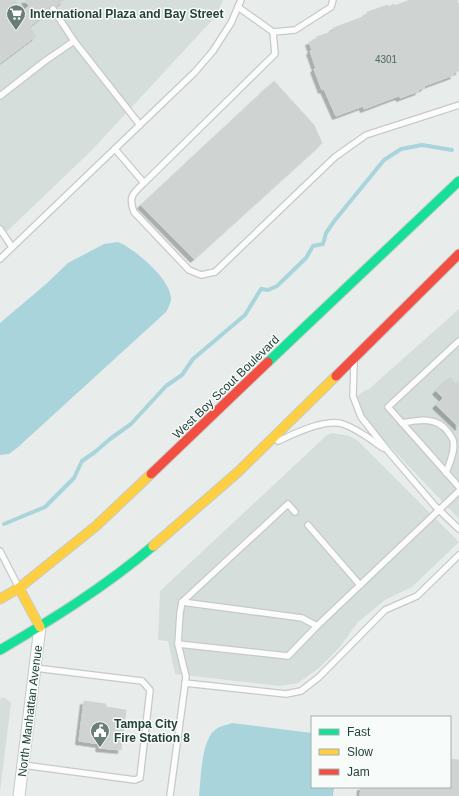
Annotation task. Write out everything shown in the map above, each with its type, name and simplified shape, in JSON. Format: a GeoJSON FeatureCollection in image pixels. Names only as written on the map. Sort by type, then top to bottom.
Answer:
{"type":"FeatureCollection","features":[{"type":"Feature","properties":{"kind":"main road","name":"West Boy Scout Boulevard"},"geometry":{"type":"LineString","coordinates":[[0,600],[19,588],[96,526],[459,181]]}},
{"type":"Feature","properties":{"kind":"main road"},"geometry":{"type":"LineString","coordinates":[[0,650],[40,626],[127,568],[238,472],[459,254]]}},
{"type":"Feature","properties":{"kind":"main road"},"geometry":{"type":"LineString","coordinates":[[19,588],[40,626]]}},
{"type":"Feature","properties":{"kind":"street","name":"North Manhattan Avenue"},"geometry":{"type":"LineString","coordinates":[[19,796],[40,626]]}},
{"type":"Feature","properties":{"kind":"lane"},"geometry":{"type":"LineString","coordinates":[[0,259],[195,72],[213,51],[231,24],[241,0]]}},
{"type":"Feature","properties":{"kind":"lane"},"geometry":{"type":"LineString","coordinates":[[238,7],[273,32],[295,30],[331,7],[333,0]]}},
{"type":"Feature","properties":{"kind":"lane"},"geometry":{"type":"LineString","coordinates":[[53,9],[74,41],[140,125]]}},
{"type":"Feature","properties":{"kind":"lane"},"geometry":{"type":"LineString","coordinates":[[273,32],[275,54],[133,194],[130,203],[134,212],[189,270],[201,275],[215,272],[335,156],[366,135],[459,105]]}},
{"type":"Feature","properties":{"kind":"lane"},"geometry":{"type":"LineString","coordinates":[[0,96],[45,61],[74,41]]}},
{"type":"Feature","properties":{"kind":"lane"},"geometry":{"type":"LineString","coordinates":[[115,149],[144,183]]}},
{"type":"Feature","properties":{"kind":"lane"},"geometry":{"type":"LineString","coordinates":[[0,229],[12,247]]}},
{"type":"Feature","properties":{"kind":"lane"},"geometry":{"type":"LineString","coordinates":[[459,341],[388,407],[459,487]]}},
{"type":"Feature","properties":{"kind":"lane"},"geometry":{"type":"LineString","coordinates":[[354,357],[353,396],[361,417],[388,451],[440,510],[459,529]]}},
{"type":"Feature","properties":{"kind":"lane"},"geometry":{"type":"LineString","coordinates":[[402,423],[419,419],[433,421],[445,428],[453,440],[453,451],[446,473]]}},
{"type":"Feature","properties":{"kind":"lane"},"geometry":{"type":"LineString","coordinates":[[261,449],[306,429],[329,423],[342,423],[359,431],[388,451]]}},
{"type":"Feature","properties":{"kind":"lane"},"geometry":{"type":"LineString","coordinates":[[178,644],[288,656],[317,626],[440,510],[459,490]]}},
{"type":"Feature","properties":{"kind":"lane"},"geometry":{"type":"LineString","coordinates":[[170,796],[186,677],[178,644],[182,602],[288,504],[295,512]]}},
{"type":"Feature","properties":{"kind":"lane"},"geometry":{"type":"LineString","coordinates":[[308,525],[360,585]]}},
{"type":"Feature","properties":{"kind":"lane"},"geometry":{"type":"LineString","coordinates":[[0,551],[19,588]]}},
{"type":"Feature","properties":{"kind":"lane"},"geometry":{"type":"LineString","coordinates":[[185,683],[286,694],[301,691],[329,668],[385,610],[417,596],[459,555]]}},
{"type":"Feature","properties":{"kind":"lane"},"geometry":{"type":"LineString","coordinates":[[182,602],[302,618],[317,626]]}},
{"type":"Feature","properties":{"kind":"lane"},"geometry":{"type":"LineString","coordinates":[[23,764],[135,780],[140,778],[150,690],[142,681],[35,668]]}},
{"type":"Feature","properties":{"kind":"shaded area"},"geometry":{"type":"Polygon","coordinates":[[[0,0],[223,0],[216,16],[92,150],[0,238],[0,0]]]}},
{"type":"Feature","properties":{"kind":"shaded area"},"geometry":{"type":"Polygon","coordinates":[[[459,309],[459,519],[380,436],[360,409],[357,397],[369,389],[459,309]]]}},
{"type":"Feature","properties":{"kind":"shaded area"},"geometry":{"type":"Polygon","coordinates":[[[333,433],[349,436],[357,440],[459,542],[412,587],[385,600],[358,622],[339,648],[319,668],[298,683],[280,686],[175,674],[168,641],[158,640],[160,591],[327,435],[333,433]]]}},
{"type":"Feature","properties":{"kind":"shaded area"},"geometry":{"type":"Polygon","coordinates":[[[4,697],[11,703],[0,792],[0,699],[4,697]]]}},
{"type":"Feature","properties":{"kind":"water"},"geometry":{"type":"Polygon","coordinates":[[[118,242],[125,245],[142,258],[166,284],[170,292],[171,300],[167,311],[17,448],[9,454],[0,455],[0,323],[68,263],[104,244],[118,242]]]}},
{"type":"Feature","properties":{"kind":"water"},"geometry":{"type":"Polygon","coordinates":[[[232,723],[311,733],[311,788],[334,788],[333,796],[199,796],[204,751],[210,735],[221,727],[232,723]]]}},
{"type":"Feature","properties":{"kind":"building","name":"International Plaza and Bay Street"},"geometry":{"type":"Polygon","coordinates":[[[0,0],[15,0],[34,23],[29,27],[36,36],[0,63],[0,0]]]}},
{"type":"Feature","properties":{"kind":"building","name":"International Plaza and Bay Street"},"geometry":{"type":"Polygon","coordinates":[[[0,0],[15,0],[34,23],[29,27],[36,36],[0,63],[0,0]]]}},
{"type":"Feature","properties":{"kind":"building"},"geometry":{"type":"Polygon","coordinates":[[[25,0],[64,0],[34,23],[24,10],[29,6],[25,0]]]}},
{"type":"Feature","properties":{"kind":"building"},"geometry":{"type":"Polygon","coordinates":[[[410,0],[457,0],[459,6],[459,71],[453,73],[454,75],[424,86],[425,87],[418,90],[419,91],[400,98],[399,96],[364,109],[363,106],[336,116],[324,89],[322,90],[314,69],[316,68],[310,51],[312,50],[309,42],[317,39],[316,37],[334,31],[333,28],[363,17],[362,16],[368,14],[367,12],[388,5],[388,7],[394,4],[394,6],[410,0]]]}},
{"type":"Feature","properties":{"kind":"building"},"geometry":{"type":"Polygon","coordinates":[[[274,81],[314,125],[322,143],[194,259],[141,205],[274,81]]]}},
{"type":"Feature","properties":{"kind":"building"},"geometry":{"type":"Polygon","coordinates":[[[450,377],[456,384],[459,381],[459,427],[436,405],[443,398],[436,391],[450,377]]]}},
{"type":"Feature","properties":{"kind":"building"},"geometry":{"type":"Polygon","coordinates":[[[84,701],[106,704],[106,707],[126,710],[121,750],[99,748],[100,744],[79,741],[84,701]]]}},
{"type":"Feature","properties":{"kind":"building"},"geometry":{"type":"Polygon","coordinates":[[[451,759],[459,760],[459,796],[438,796],[439,788],[451,788],[451,759]]]}},
{"type":"Feature","properties":{"kind":"building"},"geometry":{"type":"Polygon","coordinates":[[[361,788],[439,788],[438,796],[360,796],[361,788]]]}},
{"type":"Feature","properties":{"kind":"waterway"},"geometry":{"type":"LineString","coordinates":[[4,524],[45,507],[74,478],[82,461],[131,424],[166,386],[182,375],[193,359],[245,315],[261,289],[268,290],[277,286],[306,258],[313,246],[323,244],[326,233],[335,220],[384,160],[401,149],[422,145],[452,150]]}},
{"type":"Feature","properties":{"kind":"traffic: fast"},"geometry":{"type":"LineString","coordinates":[[268,362],[459,181]]}},
{"type":"Feature","properties":{"kind":"traffic: fast"},"geometry":{"type":"LineString","coordinates":[[0,650],[79,601],[117,575],[153,546]]}},
{"type":"Feature","properties":{"kind":"traffic: slow"},"geometry":{"type":"LineString","coordinates":[[153,546],[238,472],[336,376]]}},
{"type":"Feature","properties":{"kind":"traffic: slow"},"geometry":{"type":"LineString","coordinates":[[0,599],[19,588],[96,526],[151,474]]}},
{"type":"Feature","properties":{"kind":"traffic: slow"},"geometry":{"type":"LineString","coordinates":[[19,588],[40,627]]}},
{"type":"Feature","properties":{"kind":"traffic: jam"},"geometry":{"type":"LineString","coordinates":[[336,376],[459,254]]}},
{"type":"Feature","properties":{"kind":"traffic: jam"},"geometry":{"type":"LineString","coordinates":[[151,474],[268,362]]}},
{"type":"Feature","properties":{"kind":"place","name":"International Plaza and Bay Street"},"geometry":{"type":"Point","coordinates":[16,31]}},
{"type":"Feature","properties":{"kind":"place","name":"Tampa City Fire Station 8"},"geometry":{"type":"Point","coordinates":[100,748]}}]}
